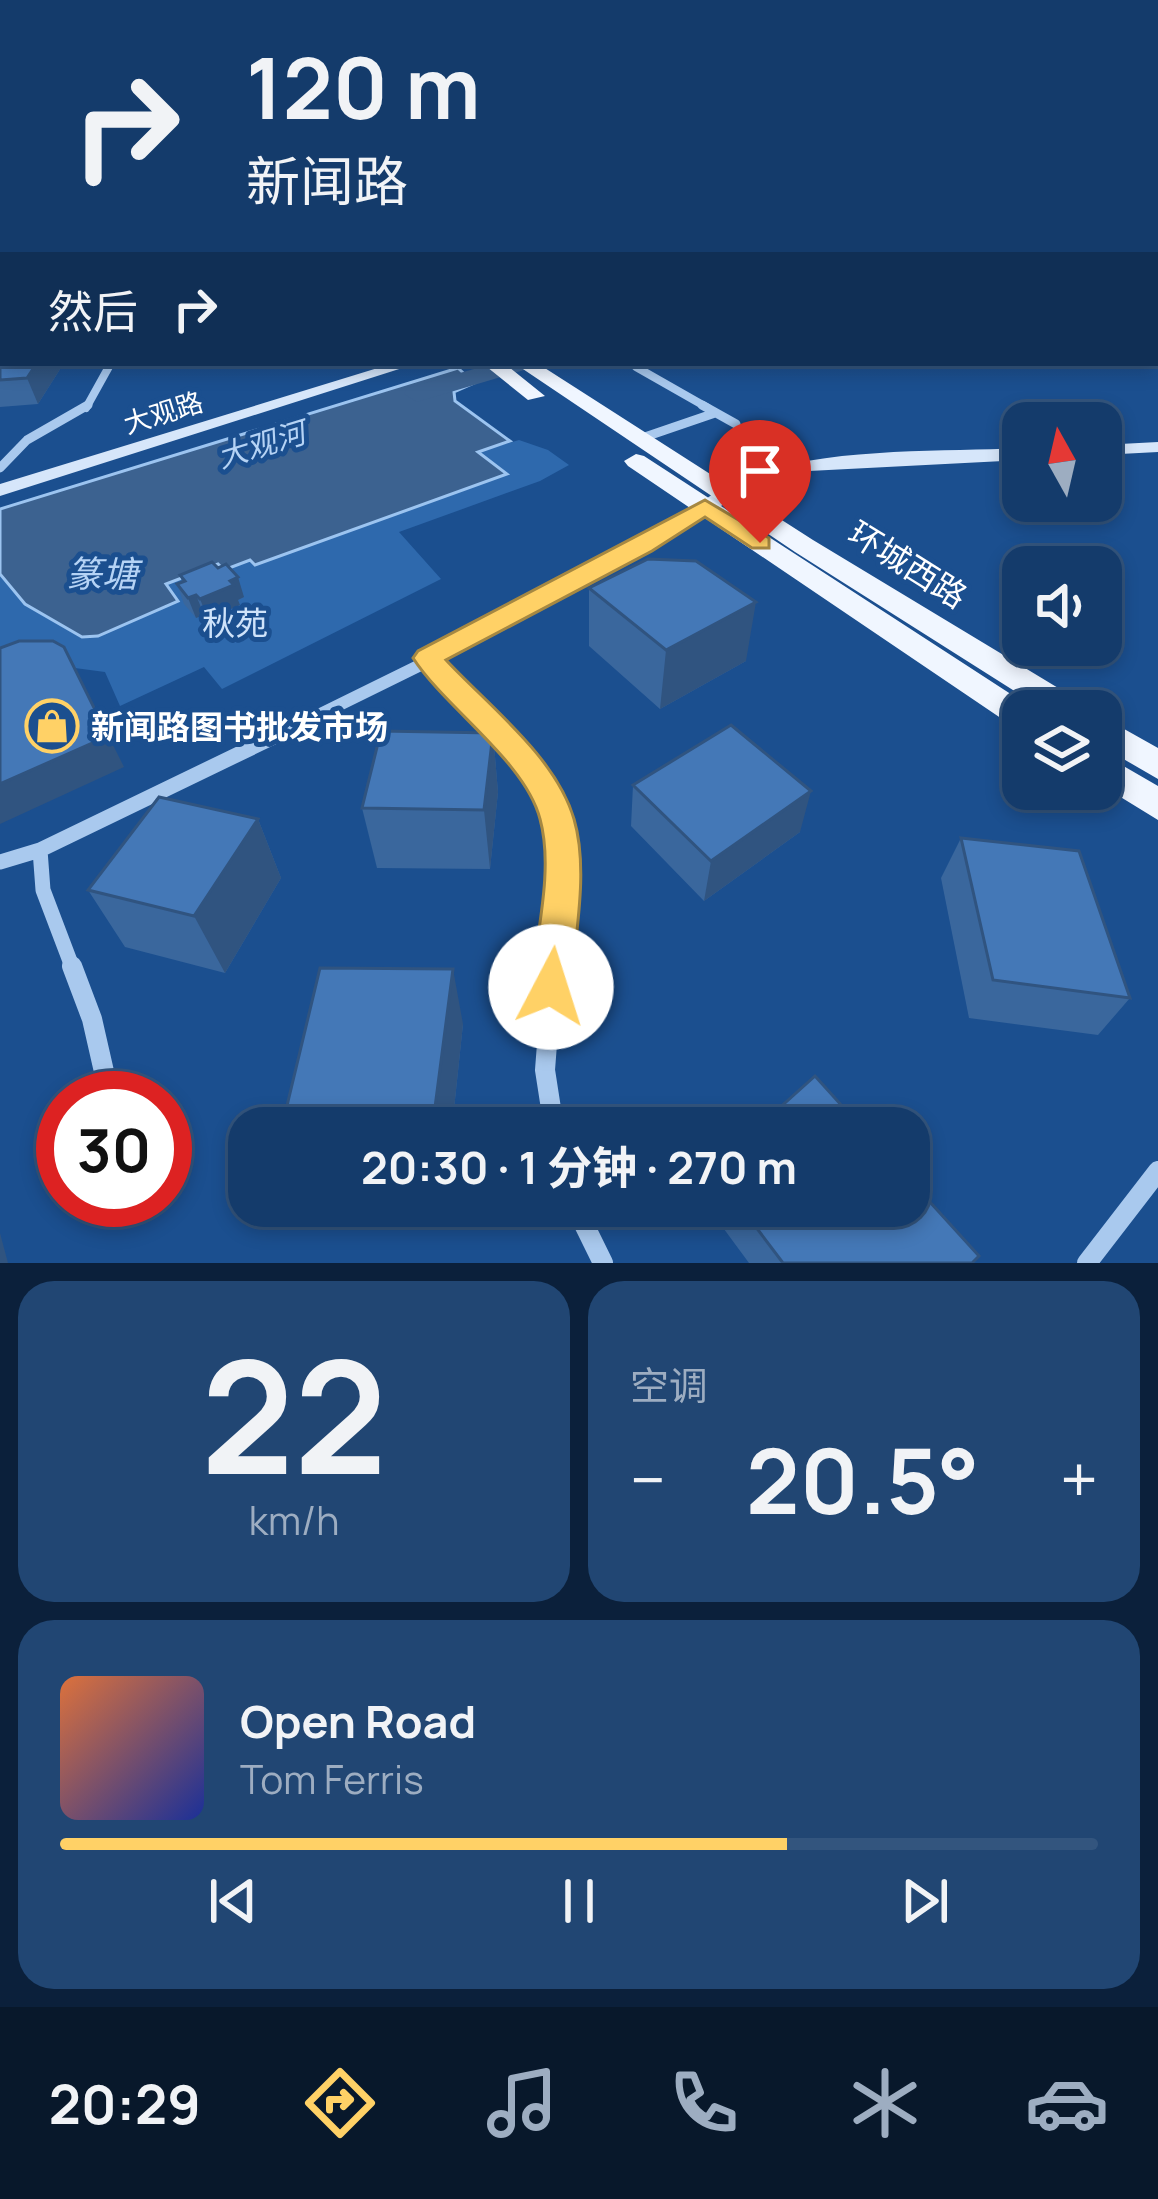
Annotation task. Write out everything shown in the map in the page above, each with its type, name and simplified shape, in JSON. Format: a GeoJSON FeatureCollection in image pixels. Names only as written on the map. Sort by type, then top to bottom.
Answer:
{"type":"FeatureCollection","features":[{"type":"Feature","properties":{"kind":"main road","name":"大观路"},"geometry":{"type":"LineString","coordinates":[[0,490],[400,366]]}},
{"type":"Feature","properties":{"kind":"main road","name":"环城西路"},"geometry":{"type":"LineString","coordinates":[[514,368],[639,439],[716,500],[1036,690]]}},
{"type":"Feature","properties":{"kind":"main road","name":"环城西路"},"geometry":{"type":"LineString","coordinates":[[514,368],[716,500],[1002,701]]}},
{"type":"Feature","properties":{"kind":"main road"},"geometry":{"type":"LineString","coordinates":[[1122,449],[1158,447]]}},
{"type":"Feature","properties":{"kind":"main road"},"geometry":{"type":"LineString","coordinates":[[716,500],[771,473],[809,465],[1002,455]]}},
{"type":"Feature","properties":{"kind":"main road"},"geometry":{"type":"LineString","coordinates":[[1122,742],[1158,764]]}},
{"type":"Feature","properties":{"kind":"main road"},"geometry":{"type":"LineString","coordinates":[[1122,781],[1158,805]]}},
{"type":"Feature","properties":{"kind":"street"},"geometry":{"type":"LineString","coordinates":[[0,468],[27,440],[86,407],[109,366]]}},
{"type":"Feature","properties":{"kind":"street"},"geometry":{"type":"LineString","coordinates":[[636,368],[736,424]]}},
{"type":"Feature","properties":{"kind":"street"},"geometry":{"type":"LineString","coordinates":[[639,439],[715,412]]}},
{"type":"Feature","properties":{"kind":"street"},"geometry":{"type":"LineString","coordinates":[[0,862],[40,850],[428,658],[643,545],[716,500]]}},
{"type":"Feature","properties":{"kind":"street"},"geometry":{"type":"LineString","coordinates":[[428,658],[538,779],[557,819],[561,863],[545,1070],[551,1107]]}},
{"type":"Feature","properties":{"kind":"street"},"geometry":{"type":"LineString","coordinates":[[40,850],[43,890],[92,1019],[104,1071]]}},
{"type":"Feature","properties":{"kind":"street"},"geometry":{"type":"LineString","coordinates":[[1088,1263],[1158,1171]]}},
{"type":"Feature","properties":{"kind":"street"},"geometry":{"type":"LineString","coordinates":[[585,1227],[603,1263]]}},
{"type":"Feature","properties":{"kind":"green space","name":"秋苑"},"geometry":{"type":"Polygon","coordinates":[[[519,440],[548,450],[569,465],[540,481],[399,532],[441,579],[222,689],[204,667],[120,706],[105,672],[0,658],[0,574],[25,604],[98,636],[177,601],[165,585],[219,564],[251,560],[256,565],[506,473],[477,452],[519,440]]]}},
{"type":"Feature","properties":{"kind":"water","name":"篆塘"},"geometry":{"type":"Polygon","coordinates":[[[458,368],[474,383],[454,392],[455,401],[510,441],[478,452],[507,474],[255,565],[250,560],[224,570],[218,564],[166,584],[178,601],[98,636],[82,637],[25,604],[0,574],[0,509],[458,368]]]}},
{"type":"Feature","properties":{"kind":"building"},"geometry":{"type":"Polygon","coordinates":[[[0,366],[35,366],[27,378],[0,380],[0,366]]]}},
{"type":"Feature","properties":{"kind":"building"},"geometry":{"type":"Polygon","coordinates":[[[648,559],[696,561],[756,602],[666,650],[589,588],[648,559]]]}},
{"type":"Feature","properties":{"kind":"building"},"geometry":{"type":"Polygon","coordinates":[[[212,562],[218,568],[226,564],[238,577],[230,581],[234,585],[200,599],[196,595],[188,598],[177,584],[185,581],[180,575],[212,562]]]}},
{"type":"Feature","properties":{"kind":"building","name":"新闻路图书批发市场"},"geometry":{"type":"Polygon","coordinates":[[[19,641],[53,641],[64,647],[108,736],[0,784],[0,648],[19,641]]]}},
{"type":"Feature","properties":{"kind":"building"},"geometry":{"type":"Polygon","coordinates":[[[731,725],[811,791],[711,861],[633,785],[731,725]]]}},
{"type":"Feature","properties":{"kind":"building"},"geometry":{"type":"Polygon","coordinates":[[[381,731],[493,733],[484,810],[362,808],[381,731]]]}},
{"type":"Feature","properties":{"kind":"building"},"geometry":{"type":"Polygon","coordinates":[[[159,797],[258,819],[194,916],[88,890],[159,797]]]}},
{"type":"Feature","properties":{"kind":"building"},"geometry":{"type":"Polygon","coordinates":[[[961,838],[1079,851],[1130,998],[993,980],[961,838]]]}},
{"type":"Feature","properties":{"kind":"building"},"geometry":{"type":"Polygon","coordinates":[[[320,968],[453,969],[435,1107],[287,1107],[320,968]]]}},
{"type":"Feature","properties":{"kind":"building"},"geometry":{"type":"Polygon","coordinates":[[[815,1076],[843,1107],[780,1107],[815,1076]]]}},
{"type":"Feature","properties":{"kind":"building"},"geometry":{"type":"Polygon","coordinates":[[[930,1202],[979,1256],[972,1263],[783,1263],[756,1227],[930,1227],[930,1202]]]}},
{"type":"Feature","properties":{"kind":"waterway","name":"大观河"},"geometry":{"type":"LineString","coordinates":[[417,394],[512,366]]}},
{"type":"Feature","properties":{"kind":"place","name":"新闻路图书批发市场"},"geometry":{"type":"Point","coordinates":[52,726]}},
{"type":"Feature","properties":{"kind":"route"},"geometry":{"type":"LineString","coordinates":[[551,987],[561,863],[557,819],[538,779],[428,658],[643,545],[705,507],[760,543]]}}]}
